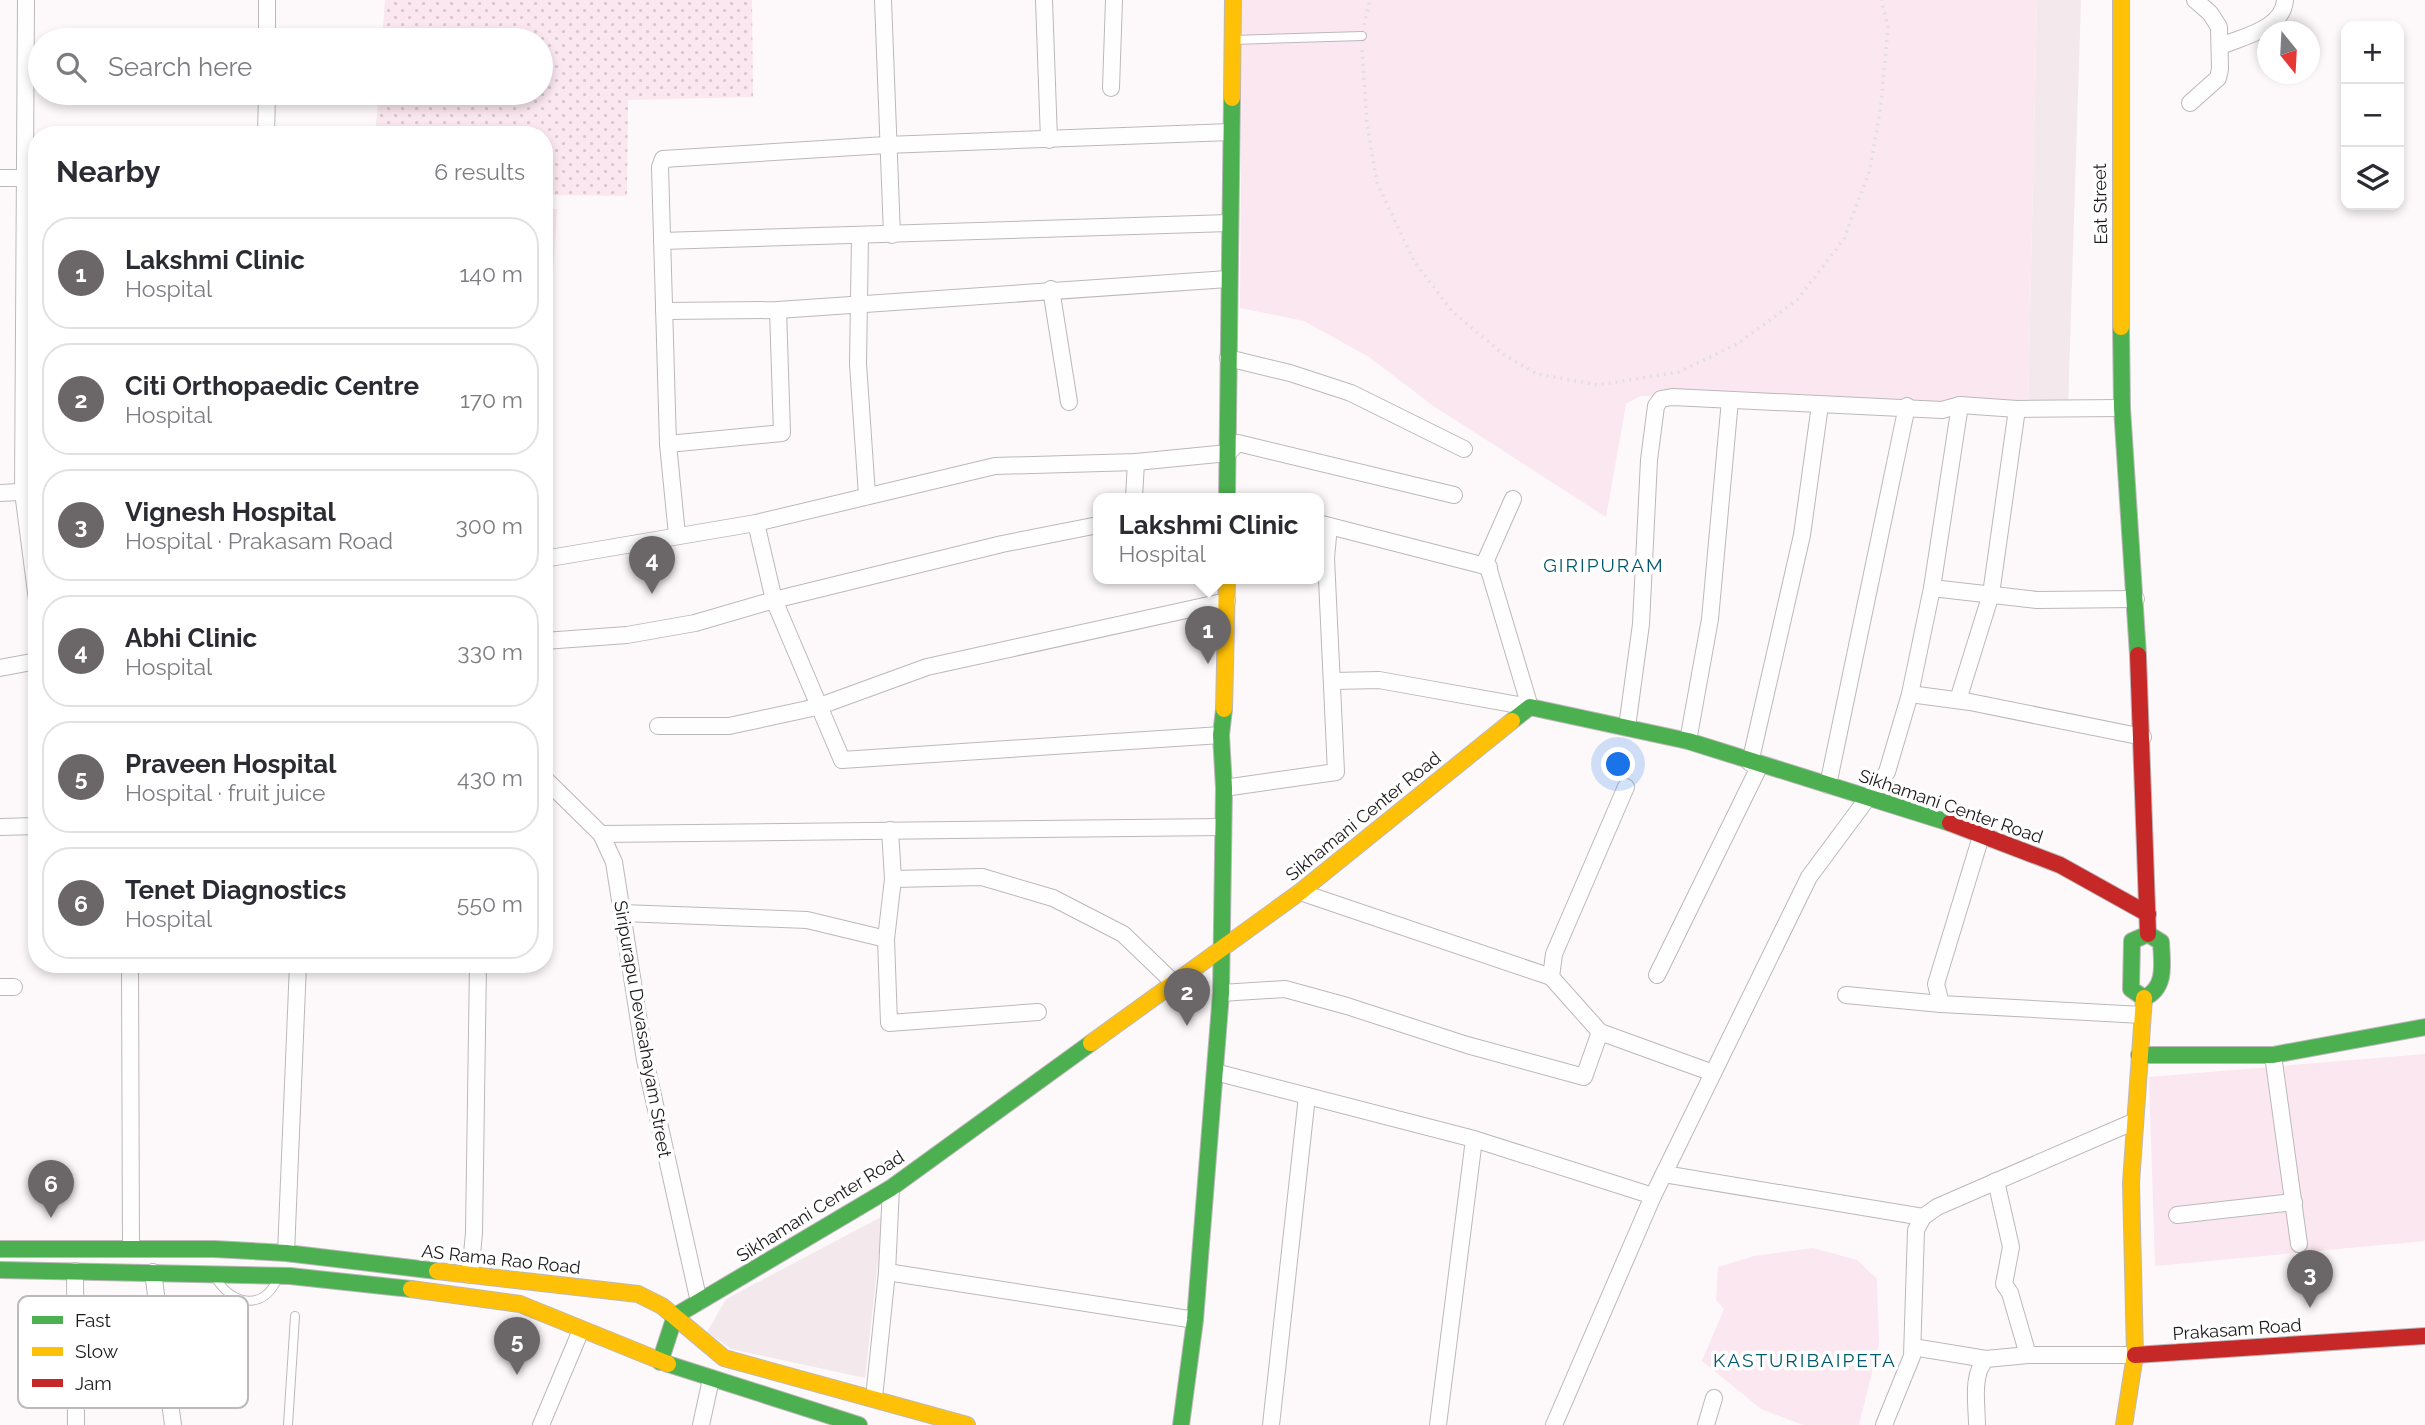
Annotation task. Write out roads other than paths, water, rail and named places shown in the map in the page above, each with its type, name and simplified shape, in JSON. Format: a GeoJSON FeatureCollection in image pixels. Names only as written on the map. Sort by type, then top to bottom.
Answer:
{"type":"FeatureCollection","features":[{"type":"Feature","properties":{"kind":"street"},"geometry":{"type":"LineString","coordinates":[[26,0],[28,89]]}},
{"type":"Feature","properties":{"kind":"street"},"geometry":{"type":"LineString","coordinates":[[267,0],[267,28]]}},
{"type":"Feature","properties":{"kind":"street"},"geometry":{"type":"LineString","coordinates":[[883,0],[886,145],[892,235]]}},
{"type":"Feature","properties":{"kind":"street"},"geometry":{"type":"LineString","coordinates":[[1044,0],[1049,140]]}},
{"type":"Feature","properties":{"kind":"street"},"geometry":{"type":"LineString","coordinates":[[1111,88],[1114,0]]}},
{"type":"Feature","properties":{"kind":"street"},"geometry":{"type":"LineString","coordinates":[[1227,493],[1233,0]]}},
{"type":"Feature","properties":{"kind":"street","name":"Eat Street"},"geometry":{"type":"LineString","coordinates":[[2121,0],[2119,148],[2122,408],[2143,737],[2148,934]]}},
{"type":"Feature","properties":{"kind":"street"},"geometry":{"type":"LineString","coordinates":[[2190,103],[2218,78],[2221,46],[2219,27],[2210,13],[2195,0]]}},
{"type":"Feature","properties":{"kind":"street"},"geometry":{"type":"LineString","coordinates":[[2221,46],[2276,22],[2283,14],[2286,0]]}},
{"type":"Feature","properties":{"kind":"street"},"geometry":{"type":"LineString","coordinates":[[28,105],[29,126]]}},
{"type":"Feature","properties":{"kind":"street"},"geometry":{"type":"LineString","coordinates":[[266,126],[267,105]]}},
{"type":"Feature","properties":{"kind":"street"},"geometry":{"type":"LineString","coordinates":[[677,535],[668,444],[660,167],[663,159],[886,145],[1231,132]]}},
{"type":"Feature","properties":{"kind":"street"},"geometry":{"type":"LineString","coordinates":[[0,178],[28,178]]}},
{"type":"Feature","properties":{"kind":"street"},"geometry":{"type":"LineString","coordinates":[[662,241],[860,237],[1229,223]]}},
{"type":"Feature","properties":{"kind":"street"},"geometry":{"type":"LineString","coordinates":[[860,237],[858,364],[867,495]]}},
{"type":"Feature","properties":{"kind":"street"},"geometry":{"type":"LineString","coordinates":[[664,311],[778,310],[1051,289],[1228,279]]}},
{"type":"Feature","properties":{"kind":"street"},"geometry":{"type":"LineString","coordinates":[[1051,289],[1069,402]]}},
{"type":"Feature","properties":{"kind":"street"},"geometry":{"type":"LineString","coordinates":[[668,444],[782,433],[778,310]]}},
{"type":"Feature","properties":{"kind":"street"},"geometry":{"type":"LineString","coordinates":[[1228,358],[1290,373],[1351,393],[1465,449]]}},
{"type":"Feature","properties":{"kind":"street"},"geometry":{"type":"LineString","coordinates":[[1627,727],[1641,624],[1649,460],[1656,405],[1661,399],[1672,397],[1820,405],[1907,406],[1942,410],[1960,405],[2017,409],[2122,408]]}},
{"type":"Feature","properties":{"kind":"street"},"geometry":{"type":"LineString","coordinates":[[1688,741],[1710,619],[1730,400]]}},
{"type":"Feature","properties":{"kind":"street"},"geometry":{"type":"LineString","coordinates":[[1657,975],[1755,764],[1802,534],[1820,405]]}},
{"type":"Feature","properties":{"kind":"street"},"geometry":{"type":"LineString","coordinates":[[1555,1425],[1653,1196],[1809,877],[1887,772],[1910,694],[1932,588],[1960,405]]}},
{"type":"Feature","properties":{"kind":"street"},"geometry":{"type":"LineString","coordinates":[[1828,785],[1907,406]]}},
{"type":"Feature","properties":{"kind":"street"},"geometry":{"type":"LineString","coordinates":[[1958,700],[1991,594],[2017,409]]}},
{"type":"Feature","properties":{"kind":"street"},"geometry":{"type":"LineString","coordinates":[[553,557],[756,523],[995,466],[1136,462],[1228,453],[1238,443],[1454,495]]}},
{"type":"Feature","properties":{"kind":"street"},"geometry":{"type":"LineString","coordinates":[[1134,493],[1136,462]]}},
{"type":"Feature","properties":{"kind":"street"},"geometry":{"type":"LineString","coordinates":[[0,493],[28,492]]}},
{"type":"Feature","properties":{"kind":"street"},"geometry":{"type":"LineString","coordinates":[[1333,681],[1379,680],[1530,708],[1486,560],[1513,499]]}},
{"type":"Feature","properties":{"kind":"street"},"geometry":{"type":"LineString","coordinates":[[756,523],[774,600],[817,707],[842,760],[1221,735]]}},
{"type":"Feature","properties":{"kind":"street"},"geometry":{"type":"LineString","coordinates":[[1324,524],[1489,567]]}},
{"type":"Feature","properties":{"kind":"street"},"geometry":{"type":"LineString","coordinates":[[553,639],[627,635],[695,622],[1002,544],[1093,526]]}},
{"type":"Feature","properties":{"kind":"street"},"geometry":{"type":"LineString","coordinates":[[1224,788],[1336,772],[1324,535]]}},
{"type":"Feature","properties":{"kind":"street"},"geometry":{"type":"LineString","coordinates":[[1181,1425],[1195,1320],[1221,993],[1224,788],[1221,735],[1226,697],[1227,584]]}},
{"type":"Feature","properties":{"kind":"street"},"geometry":{"type":"LineString","coordinates":[[1932,588],[2037,600],[2136,599]]}},
{"type":"Feature","properties":{"kind":"street"},"geometry":{"type":"LineString","coordinates":[[658,726],[729,726],[817,707],[927,667],[1227,601]]}},
{"type":"Feature","properties":{"kind":"street"},"geometry":{"type":"LineString","coordinates":[[0,668],[28,663]]}},
{"type":"Feature","properties":{"kind":"street"},"geometry":{"type":"LineString","coordinates":[[1910,694],[1958,700],[2143,737]]}},
{"type":"Feature","properties":{"kind":"street","name":"Sikhamani Center Road"},"geometry":{"type":"LineString","coordinates":[[675,1316],[891,1188],[1064,1060],[1175,984],[1300,892],[1530,708],[1688,741],[1982,833],[2060,864],[2148,914]]}},
{"type":"Feature","properties":{"kind":"street","name":"Siripurapu Devasahayam Street"},"geometry":{"type":"LineString","coordinates":[[553,787],[601,834],[614,862],[645,1060],[699,1302]]}},
{"type":"Feature","properties":{"kind":"street"},"geometry":{"type":"LineString","coordinates":[[1551,977],[1554,954],[1626,787]]}},
{"type":"Feature","properties":{"kind":"street"},"geometry":{"type":"LineString","coordinates":[[0,827],[28,826]]}},
{"type":"Feature","properties":{"kind":"street"},"geometry":{"type":"LineString","coordinates":[[601,834],[1222,827]]}},
{"type":"Feature","properties":{"kind":"street"},"geometry":{"type":"LineString","coordinates":[[890,830],[893,879],[886,939],[889,1023],[1038,1012]]}},
{"type":"Feature","properties":{"kind":"street"},"geometry":{"type":"LineString","coordinates":[[1941,1004],[1936,984],[1982,833]]}},
{"type":"Feature","properties":{"kind":"street"},"geometry":{"type":"LineString","coordinates":[[893,879],[982,877],[1026,888],[1123,934],[1175,984]]}},
{"type":"Feature","properties":{"kind":"street"},"geometry":{"type":"LineString","coordinates":[[1300,892],[1551,977],[1600,1032],[1713,1073]]}},
{"type":"Feature","properties":{"kind":"street"},"geometry":{"type":"LineString","coordinates":[[622,913],[807,920],[886,939]]}},
{"type":"Feature","properties":{"kind":"street"},"geometry":{"type":"LineString","coordinates":[[2148,934],[2161,942],[2161,988],[2155,995],[2144,998],[2131,989],[2132,941],[2148,934]]}},
{"type":"Feature","properties":{"kind":"street"},"geometry":{"type":"LineString","coordinates":[[130,973],[131,1249]]}},
{"type":"Feature","properties":{"kind":"street"},"geometry":{"type":"LineString","coordinates":[[286,1253],[298,973]]}},
{"type":"Feature","properties":{"kind":"street"},"geometry":{"type":"LineString","coordinates":[[470,1275],[474,1233],[478,973]]}},
{"type":"Feature","properties":{"kind":"street"},"geometry":{"type":"LineString","coordinates":[[1221,993],[1285,989],[1348,1006],[1467,1045],[1584,1077],[1600,1032]]}},
{"type":"Feature","properties":{"kind":"street"},"geometry":{"type":"LineString","coordinates":[[1846,995],[1941,1004],[2142,1015]]}},
{"type":"Feature","properties":{"kind":"street"},"geometry":{"type":"LineString","coordinates":[[2124,1425],[2135,1355],[2131,1182],[2133,1122],[2144,998]]}},
{"type":"Feature","properties":{"kind":"street"},"geometry":{"type":"LineString","coordinates":[[2139,1055],[2273,1055],[2425,1027]]}},
{"type":"Feature","properties":{"kind":"street"},"geometry":{"type":"LineString","coordinates":[[2273,1055],[2299,1244]]}},
{"type":"Feature","properties":{"kind":"street"},"geometry":{"type":"LineString","coordinates":[[1215,1072],[1474,1139],[1653,1196]]}},
{"type":"Feature","properties":{"kind":"street"},"geometry":{"type":"LineString","coordinates":[[1271,1425],[1307,1096]]}},
{"type":"Feature","properties":{"kind":"street"},"geometry":{"type":"LineString","coordinates":[[1884,1425],[1912,1356],[1916,1230],[1923,1217],[1996,1181],[2133,1122]]}},
{"type":"Feature","properties":{"kind":"street"},"geometry":{"type":"LineString","coordinates":[[1438,1425],[1474,1139]]}},
{"type":"Feature","properties":{"kind":"street"},"geometry":{"type":"LineString","coordinates":[[1664,1174],[1923,1217]]}},
{"type":"Feature","properties":{"kind":"street"},"geometry":{"type":"LineString","coordinates":[[1996,1181],[2011,1247],[2004,1284],[2010,1293],[2028,1355]]}},
{"type":"Feature","properties":{"kind":"street"},"geometry":{"type":"LineString","coordinates":[[874,1398],[887,1272],[891,1188]]}},
{"type":"Feature","properties":{"kind":"street"},"geometry":{"type":"LineString","coordinates":[[2177,1215],[2294,1202]]}},
{"type":"Feature","properties":{"kind":"street","name":"AS Rama Rao Road"},"geometry":{"type":"LineString","coordinates":[[0,1249],[214,1249],[286,1253],[638,1294],[663,1304],[699,1340],[724,1358],[967,1425]]}},
{"type":"Feature","properties":{"kind":"street"},"geometry":{"type":"LineString","coordinates":[[0,1270],[279,1276],[470,1295],[520,1304],[660,1362],[859,1425]]}},
{"type":"Feature","properties":{"kind":"street"},"geometry":{"type":"LineString","coordinates":[[75,1271],[75,1296]]}},
{"type":"Feature","properties":{"kind":"street"},"geometry":{"type":"LineString","coordinates":[[153,1272],[156,1296]]}},
{"type":"Feature","properties":{"kind":"street"},"geometry":{"type":"LineString","coordinates":[[887,1272],[1195,1320]]}},
{"type":"Feature","properties":{"kind":"street"},"geometry":{"type":"LineString","coordinates":[[660,1362],[675,1316]]}},
{"type":"Feature","properties":{"kind":"street"},"geometry":{"type":"LineString","coordinates":[[541,1425],[581,1330]]}},
{"type":"Feature","properties":{"kind":"street","name":"Prakasam Road"},"geometry":{"type":"LineString","coordinates":[[2135,1355],[2425,1336]]}},
{"type":"Feature","properties":{"kind":"street"},"geometry":{"type":"LineString","coordinates":[[1913,1347],[1986,1359],[2028,1355],[2135,1355]]}},
{"type":"Feature","properties":{"kind":"street"},"geometry":{"type":"LineString","coordinates":[[1977,1425],[1977,1378],[1980,1365],[1986,1359]]}},
{"type":"Feature","properties":{"kind":"street"},"geometry":{"type":"LineString","coordinates":[[701,1425],[712,1379]]}},
{"type":"Feature","properties":{"kind":"street"},"geometry":{"type":"LineString","coordinates":[[1706,1425],[1714,1398]]}},
{"type":"Feature","properties":{"kind":"lane"},"geometry":{"type":"LineString","coordinates":[[1233,40],[1362,36]]}},
{"type":"Feature","properties":{"kind":"lane"},"geometry":{"type":"LineString","coordinates":[[213,1274],[230,1296]]}},
{"type":"Feature","properties":{"kind":"lane"},"geometry":{"type":"LineString","coordinates":[[248,1300],[254,1300],[273,1289],[279,1276]]}},
{"type":"Feature","properties":{"kind":"lane"},"geometry":{"type":"LineString","coordinates":[[288,1425],[295,1316]]}},
{"type":"Feature","properties":{"kind":"place","name":"Abhi Clinic"},"geometry":{"type":"Point","coordinates":[652,594]}},
{"type":"Feature","properties":{"kind":"place","name":"Lakshmi Clinic"},"geometry":{"type":"Point","coordinates":[1208,664]}},
{"type":"Feature","properties":{"kind":"place","name":"Citi Orthopaedic Centre"},"geometry":{"type":"Point","coordinates":[1187,1026]}},
{"type":"Feature","properties":{"kind":"place","name":"Tenet Diagnostics"},"geometry":{"type":"Point","coordinates":[51,1218]}},
{"type":"Feature","properties":{"kind":"place","name":"Vignesh Hospital"},"geometry":{"type":"Point","coordinates":[2310,1308]}},
{"type":"Feature","properties":{"kind":"place","name":"Praveen Hospital"},"geometry":{"type":"Point","coordinates":[517,1375]}},
{"type":"Feature","properties":{"kind":"district","name":"GIRIPURAM"},"geometry":{"type":"Point","coordinates":[1604,565]}},
{"type":"Feature","properties":{"kind":"district","name":"KASTURIBAIPETA"},"geometry":{"type":"Point","coordinates":[1805,1360]}}]}
